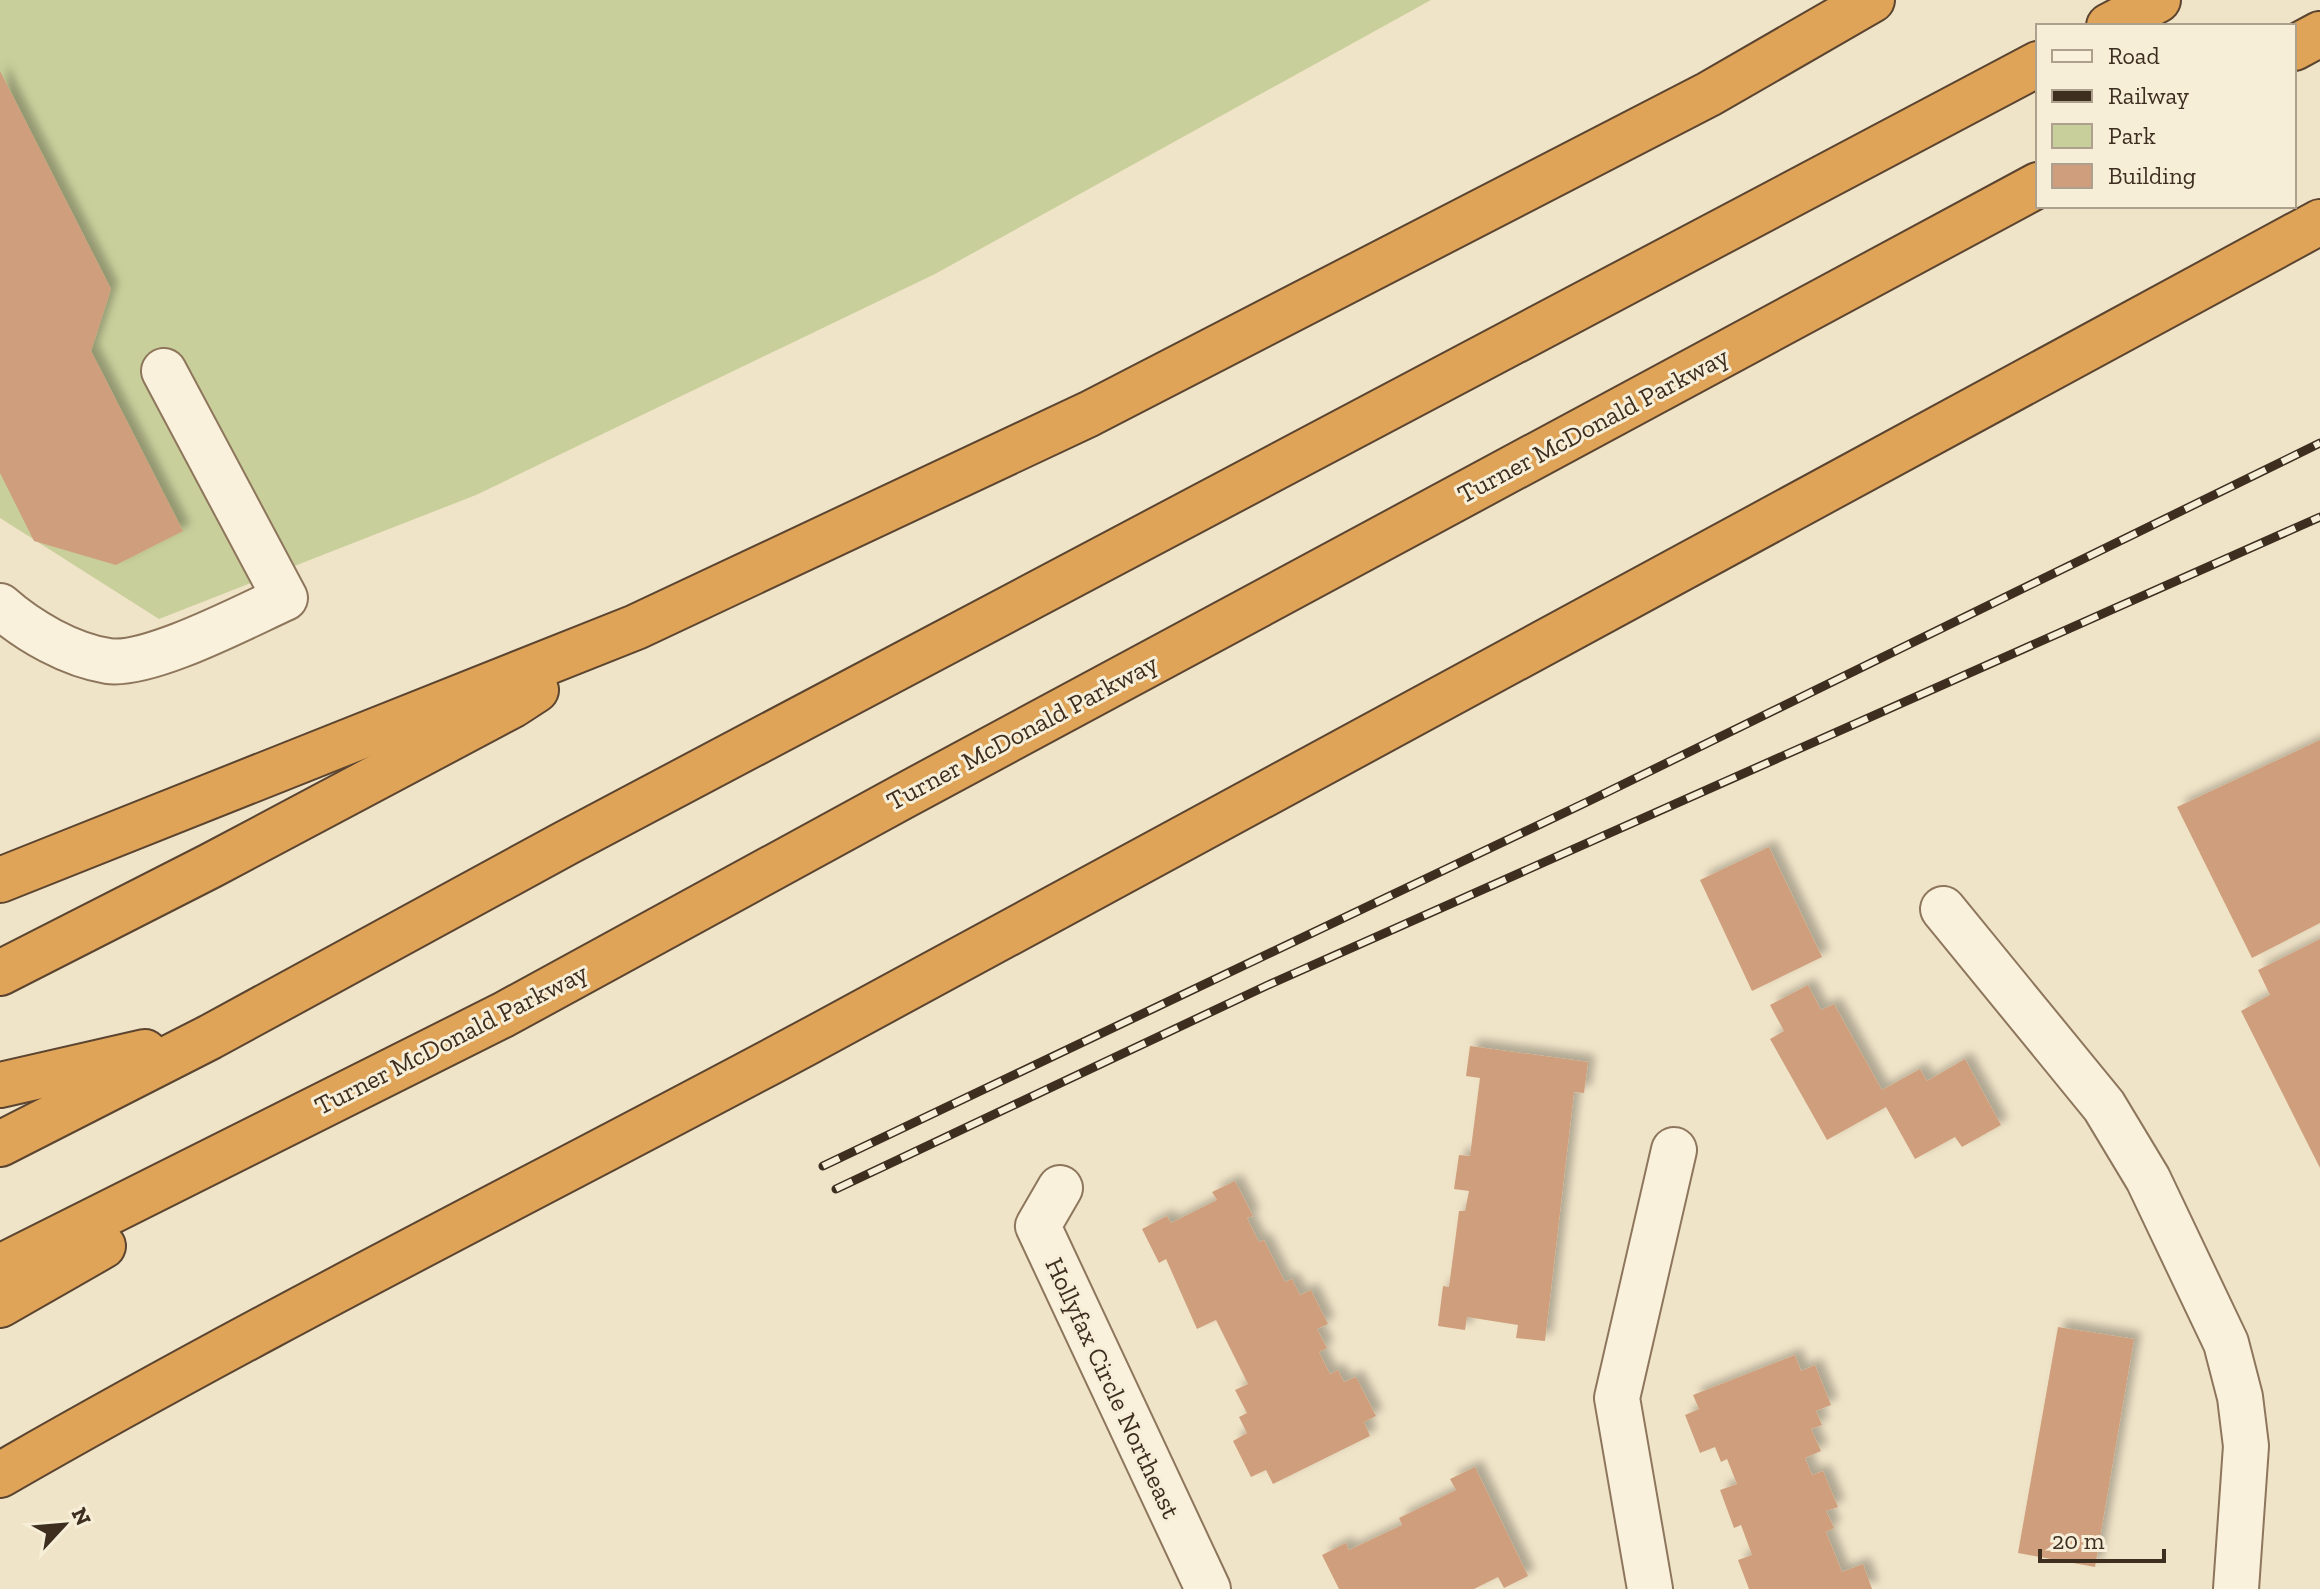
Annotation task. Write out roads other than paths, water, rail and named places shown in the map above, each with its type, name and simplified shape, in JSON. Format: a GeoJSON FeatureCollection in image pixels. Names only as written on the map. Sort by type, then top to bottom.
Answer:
{"type":"FeatureCollection","features":[{"type":"Feature","properties":{"kind":"highway"},"geometry":{"type":"LineString","coordinates":[[0,880],[636,627],[1103,407],[1709,94],[1872,0]]}},
{"type":"Feature","properties":{"kind":"highway"},"geometry":{"type":"LineString","coordinates":[[2113,24],[2158,0]]}},
{"type":"Feature","properties":{"kind":"highway"},"geometry":{"type":"LineString","coordinates":[[2296,47],[2320,34]]}},
{"type":"Feature","properties":{"kind":"highway"},"geometry":{"type":"LineString","coordinates":[[0,1144],[210,1037],[566,843],[2036,65]]}},
{"type":"Feature","properties":{"kind":"highway","name":"Turner McDonald Parkway"},"geometry":{"type":"LineString","coordinates":[[0,1267],[503,1015],[2036,186]]}},
{"type":"Feature","properties":{"kind":"highway"},"geometry":{"type":"LineString","coordinates":[[0,1475],[138,1395],[623,1141],[1112,879],[1928,438],[2320,222]]}},
{"type":"Feature","properties":{"kind":"highway"},"geometry":{"type":"LineString","coordinates":[[0,973],[513,705],[636,627]]}},
{"type":"Feature","properties":{"kind":"highway"},"geometry":{"type":"LineString","coordinates":[[0,1305],[503,1015]]}},
{"type":"Feature","properties":{"kind":"highway"},"geometry":{"type":"LineString","coordinates":[[0,1085],[210,1037]]}},
{"type":"Feature","properties":{"kind":"street"},"geometry":{"type":"LineString","coordinates":[[0,606],[59,647],[110,662],[155,655],[285,598],[164,371]]}},
{"type":"Feature","properties":{"kind":"street"},"geometry":{"type":"LineString","coordinates":[[1943,909],[2104,1106],[2148,1179],[2226,1343],[2240,1397],[2246,1446],[2236,1589]]}},
{"type":"Feature","properties":{"kind":"street"},"geometry":{"type":"LineString","coordinates":[[1650,1589],[1617,1398],[1674,1150]]}},
{"type":"Feature","properties":{"kind":"street","name":"Hollyfax Circle Northeast"},"geometry":{"type":"LineString","coordinates":[[1060,1188],[1038,1226],[1208,1589]]}},
{"type":"Feature","properties":{"kind":"railway"},"geometry":{"type":"LineString","coordinates":[[823,1166],[1589,801],[2320,443]]}},
{"type":"Feature","properties":{"kind":"railway"},"geometry":{"type":"LineString","coordinates":[[836,1189],[1268,985],[2320,517]]}}]}
